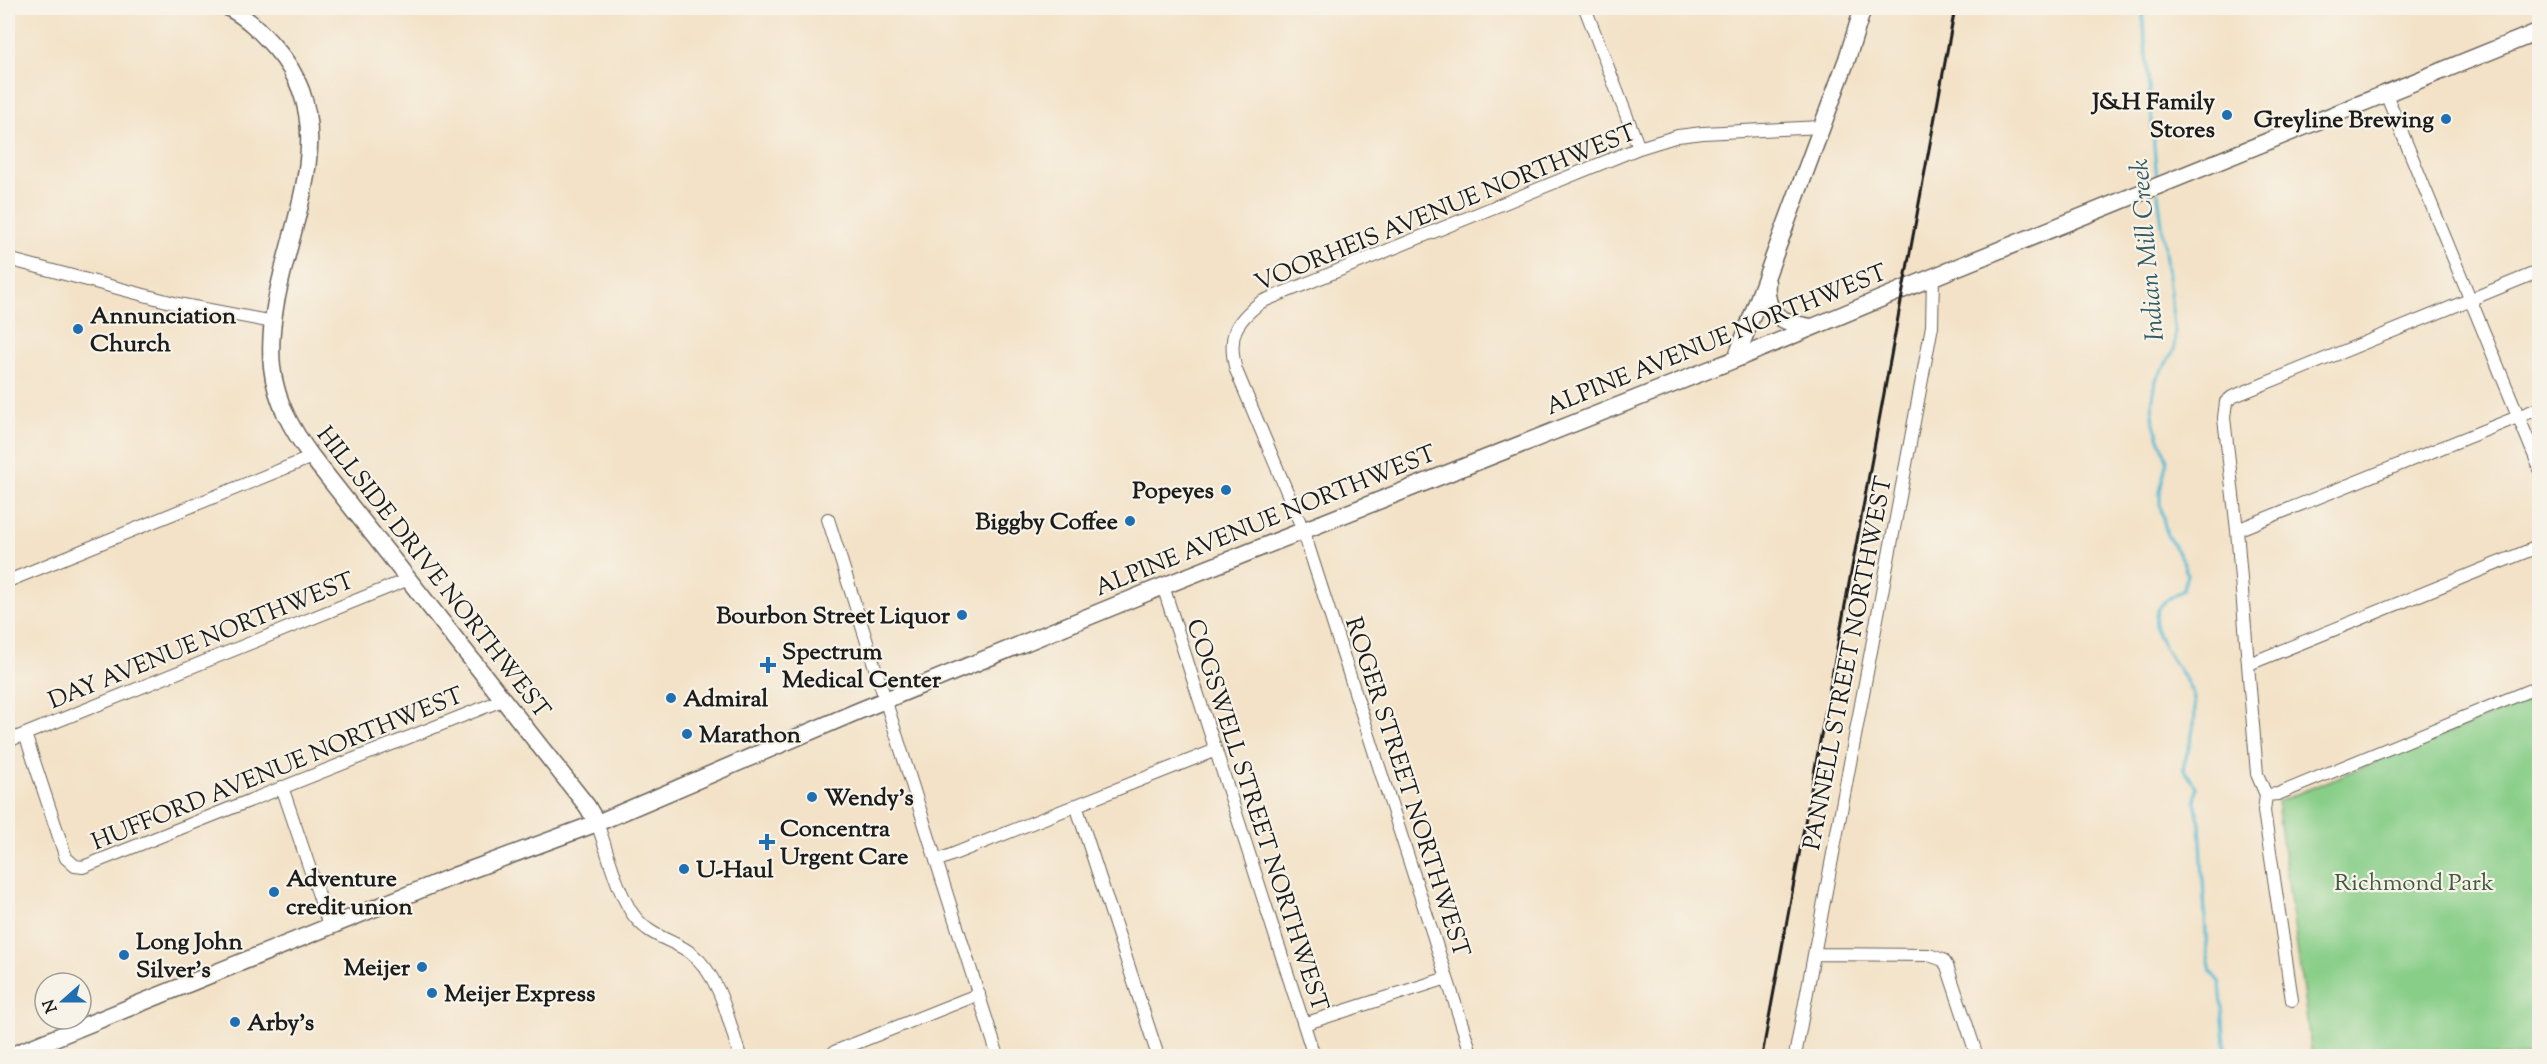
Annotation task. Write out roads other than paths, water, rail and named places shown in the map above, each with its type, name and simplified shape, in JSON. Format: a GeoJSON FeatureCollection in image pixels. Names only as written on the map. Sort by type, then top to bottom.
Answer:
{"type":"FeatureCollection","features":[{"type":"Feature","properties":{"kind":"main road","name":"HILLSIDE DRIVE NORTHWEST"},"geometry":{"type":"LineString","coordinates":[[229,8],[241,14],[264,35],[287,61],[297,77],[309,115],[311,132],[309,163],[278,288],[273,322],[272,366],[278,396],[295,435],[505,699],[587,806],[597,823]]}},
{"type":"Feature","properties":{"kind":"main road"},"geometry":{"type":"LineString","coordinates":[[1736,359],[1822,127],[1863,8]]}},
{"type":"Feature","properties":{"kind":"main road","name":"ALPINE AVENUE NORTHWEST"},"geometry":{"type":"LineString","coordinates":[[9,1056],[454,876],[597,823],[886,699],[1163,586],[1736,359],[2540,31]]}},
{"type":"Feature","properties":{"kind":"main road"},"geometry":{"type":"LineString","coordinates":[[1768,274],[1767,296],[1773,312],[1787,322],[1812,327]]}},
{"type":"Feature","properties":{"kind":"street"},"geometry":{"type":"LineString","coordinates":[[1585,8],[1639,148]]}},
{"type":"Feature","properties":{"kind":"street"},"geometry":{"type":"LineString","coordinates":[[2385,94],[2540,469]]}},
{"type":"Feature","properties":{"kind":"street","name":"VOORHEIS AVENUE NORTHWEST"},"geometry":{"type":"LineString","coordinates":[[1303,530],[1236,370],[1230,350],[1235,331],[1244,315],[1261,302],[1639,148],[1678,136],[1703,132],[1822,127]]}},
{"type":"Feature","properties":{"kind":"street"},"geometry":{"type":"LineString","coordinates":[[8,259],[178,304],[273,322]]}},
{"type":"Feature","properties":{"kind":"street"},"geometry":{"type":"LineString","coordinates":[[2292,1000],[2264,811],[2266,795],[2261,788],[2257,774],[2237,530],[2224,418],[2226,402],[2232,397],[2540,271]]}},
{"type":"Feature","properties":{"kind":"street","name":"PANNELL STREET NORTHWEST"},"geometry":{"type":"LineString","coordinates":[[1795,1056],[1932,326],[1933,277]]}},
{"type":"Feature","properties":{"kind":"street"},"geometry":{"type":"LineString","coordinates":[[2237,530],[2540,408]]}},
{"type":"Feature","properties":{"kind":"street"},"geometry":{"type":"LineString","coordinates":[[8,581],[312,457]]}},
{"type":"Feature","properties":{"kind":"street"},"geometry":{"type":"LineString","coordinates":[[828,519],[998,1056]]}},
{"type":"Feature","properties":{"kind":"street","name":"ROGER STREET NORTHWEST"},"geometry":{"type":"LineString","coordinates":[[1303,530],[1472,1056]]}},
{"type":"Feature","properties":{"kind":"street"},"geometry":{"type":"LineString","coordinates":[[2249,664],[2540,546]]}},
{"type":"Feature","properties":{"kind":"street","name":"DAY AVENUE NORTHWEST"},"geometry":{"type":"LineString","coordinates":[[8,741],[409,579]]}},
{"type":"Feature","properties":{"kind":"street","name":"COGSWELL STREET NORTHWEST"},"geometry":{"type":"LineString","coordinates":[[1163,586],[1314,1056]]}},
{"type":"Feature","properties":{"kind":"street"},"geometry":{"type":"LineString","coordinates":[[2266,795],[2278,794],[2540,686]]}},
{"type":"Feature","properties":{"kind":"street","name":"HUFFORD AVENUE NORTHWEST"},"geometry":{"type":"LineString","coordinates":[[25,734],[66,858],[75,866],[92,865],[505,699]]}},
{"type":"Feature","properties":{"kind":"street"},"geometry":{"type":"LineString","coordinates":[[936,861],[1216,750]]}},
{"type":"Feature","properties":{"kind":"street"},"geometry":{"type":"LineString","coordinates":[[282,787],[330,928]]}},
{"type":"Feature","properties":{"kind":"street"},"geometry":{"type":"LineString","coordinates":[[1077,805],[1158,1056]]}},
{"type":"Feature","properties":{"kind":"street","name":"HILLSIDE DRIVE NORTHWEST"},"geometry":{"type":"LineString","coordinates":[[597,823],[621,890],[633,913],[657,936],[691,952],[705,966],[715,985],[740,1056]]}},
{"type":"Feature","properties":{"kind":"street"},"geometry":{"type":"LineString","coordinates":[[1815,954],[1929,955],[1942,960],[1947,966],[1977,1056]]}},
{"type":"Feature","properties":{"kind":"street"},"geometry":{"type":"LineString","coordinates":[[1304,1024],[1447,978]]}},
{"type":"Feature","properties":{"kind":"street"},"geometry":{"type":"LineString","coordinates":[[834,1052],[978,994]]}},
{"type":"Feature","properties":{"kind":"waterway","name":"Indian Mill Creek"},"geometry":{"type":"LineString","coordinates":[[2142,8],[2157,180]]}},
{"type":"Feature","properties":{"kind":"waterway","name":"Indian Mill Creek"},"geometry":{"type":"LineString","coordinates":[[2158,193],[2175,334],[2174,350],[2156,380],[2152,404],[2154,424],[2167,460],[2160,491],[2160,505],[2167,535],[2184,563],[2187,574],[2183,590],[2163,603],[2156,614],[2156,626],[2160,639],[2184,677],[2194,699],[2194,725],[2183,768],[2197,788],[2195,802],[2200,824],[2207,952],[2211,972],[2220,983],[2226,1056]]}},
{"type":"Feature","properties":{"kind":"railway"},"geometry":{"type":"LineString","coordinates":[[1762,1056],[1955,8]]}},
{"type":"Feature","properties":{"kind":"place","name":"J&H Family Stores"},"geometry":{"type":"Point","coordinates":[2227,115]}},
{"type":"Feature","properties":{"kind":"place","name":"Greyline Brewing"},"geometry":{"type":"Point","coordinates":[2446,119]}},
{"type":"Feature","properties":{"kind":"place","name":"Annunciation Church"},"geometry":{"type":"Point","coordinates":[78,329]}},
{"type":"Feature","properties":{"kind":"place","name":"Popeyes"},"geometry":{"type":"Point","coordinates":[1226,490]}},
{"type":"Feature","properties":{"kind":"place","name":"Biggby Coffee"},"geometry":{"type":"Point","coordinates":[1130,521]}},
{"type":"Feature","properties":{"kind":"place","name":"Bourbon Street Liquor"},"geometry":{"type":"Point","coordinates":[962,615]}},
{"type":"Feature","properties":{"kind":"place","name":"Spectrum Medical Center"},"geometry":{"type":"Point","coordinates":[768,665]}},
{"type":"Feature","properties":{"kind":"place","name":"Admiral"},"geometry":{"type":"Point","coordinates":[671,698]}},
{"type":"Feature","properties":{"kind":"place","name":"Marathon"},"geometry":{"type":"Point","coordinates":[687,734]}},
{"type":"Feature","properties":{"kind":"place","name":"Wendy's"},"geometry":{"type":"Point","coordinates":[812,797]}},
{"type":"Feature","properties":{"kind":"place","name":"Concentra Urgent Care"},"geometry":{"type":"Point","coordinates":[767,842]}},
{"type":"Feature","properties":{"kind":"place","name":"U-Haul"},"geometry":{"type":"Point","coordinates":[684,869]}},
{"type":"Feature","properties":{"kind":"place","name":"Adventure credit union"},"geometry":{"type":"Point","coordinates":[274,892]}},
{"type":"Feature","properties":{"kind":"place","name":"Long John Silver's"},"geometry":{"type":"Point","coordinates":[124,955]}},
{"type":"Feature","properties":{"kind":"place","name":"Meijer"},"geometry":{"type":"Point","coordinates":[422,967]}},
{"type":"Feature","properties":{"kind":"place","name":"Meijer Express"},"geometry":{"type":"Point","coordinates":[432,993]}},
{"type":"Feature","properties":{"kind":"place","name":"Arby's"},"geometry":{"type":"Point","coordinates":[235,1022]}},
{"type":"Feature","properties":{"kind":"park label","name":"Richmond Park"},"geometry":{"type":"Point","coordinates":[2414,882]}}]}
